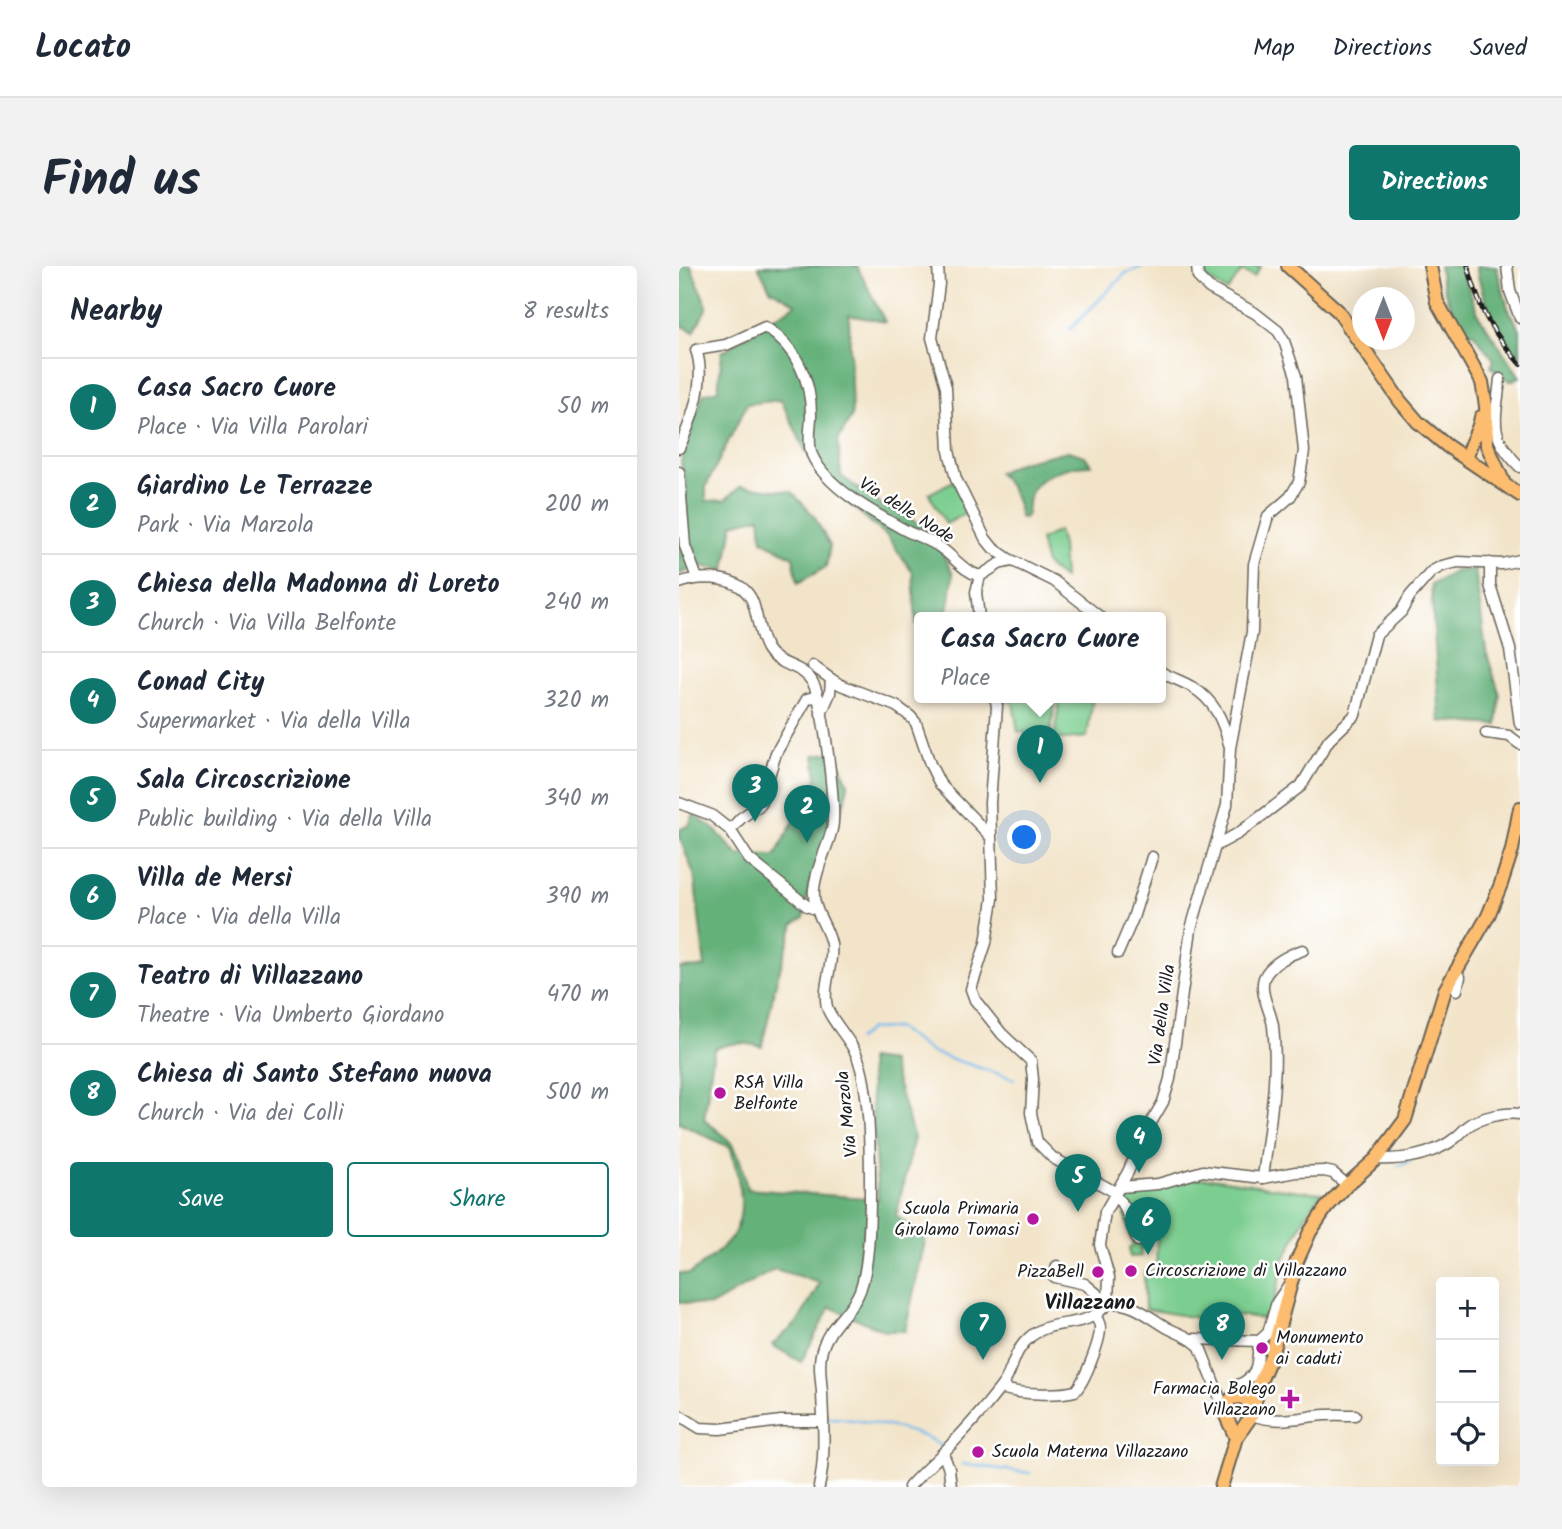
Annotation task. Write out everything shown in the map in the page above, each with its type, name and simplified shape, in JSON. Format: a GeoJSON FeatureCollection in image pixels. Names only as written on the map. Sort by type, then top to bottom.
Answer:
{"type":"FeatureCollection","features":[{"type":"Feature","properties":{"kind":"main road"},"geometry":{"type":"LineString","coordinates":[[1288,266],[1338,311],[1406,408],[1431,434],[1520,495]]}},
{"type":"Feature","properties":{"kind":"main road"},"geometry":{"type":"LineString","coordinates":[[1430,266],[1437,302],[1480,375],[1484,390],[1489,454],[1505,484]]}},
{"type":"Feature","properties":{"kind":"main road"},"geometry":{"type":"LineString","coordinates":[[1467,459],[1481,416],[1478,390],[1469,359]]}},
{"type":"Feature","properties":{"kind":"main road"},"geometry":{"type":"LineString","coordinates":[[1467,459],[1480,450],[1486,433]]}},
{"type":"Feature","properties":{"kind":"main road"},"geometry":{"type":"LineString","coordinates":[[1447,446],[1472,439]]}},
{"type":"Feature","properties":{"kind":"main road"},"geometry":{"type":"LineString","coordinates":[[1221,1487],[1235,1438],[1250,1416],[1271,1356],[1297,1261],[1310,1232],[1326,1208],[1376,1159],[1405,1120],[1440,1002],[1456,982],[1493,905],[1508,866],[1520,808]]}},
{"type":"Feature","properties":{"kind":"main road"},"geometry":{"type":"LineString","coordinates":[[1235,1438],[1227,1416],[1227,1404],[1252,1393],[1259,1384]]}},
{"type":"Feature","properties":{"kind":"main road"},"geometry":{"type":"LineString","coordinates":[[1238,1398],[1250,1403],[1250,1416]]}},
{"type":"Feature","properties":{"kind":"main road"},"geometry":{"type":"LineString","coordinates":[[1227,1416],[1235,1424],[1250,1416]]}},
{"type":"Feature","properties":{"kind":"street"},"geometry":{"type":"LineString","coordinates":[[938,266],[939,284],[932,338],[946,387],[951,464],[985,538],[993,548],[1012,561],[1054,581],[1094,612]]}},
{"type":"Feature","properties":{"kind":"street","name":"Via della Villa"},"geometry":{"type":"LineString","coordinates":[[1108,1303],[1108,1274],[1100,1245],[1100,1234],[1105,1212],[1168,1088],[1191,929],[1227,805],[1230,748],[1252,632],[1257,554],[1268,516],[1290,497],[1300,482],[1303,471],[1304,445],[1296,376],[1284,341],[1278,331],[1255,313],[1209,288],[1198,277],[1197,266]]}},
{"type":"Feature","properties":{"kind":"street"},"geometry":{"type":"LineString","coordinates":[[1507,266],[1510,291],[1520,318]]}},
{"type":"Feature","properties":{"kind":"street","name":"Via delle Node"},"geometry":{"type":"LineString","coordinates":[[679,448],[696,404],[700,373],[696,350],[726,345],[765,327],[784,340],[803,370],[810,392],[811,453],[827,475],[864,506],[906,531],[928,540],[968,572],[980,576]]}},
{"type":"Feature","properties":{"kind":"street"},"geometry":{"type":"LineString","coordinates":[[1500,379],[1496,431],[1503,448],[1520,467]]}},
{"type":"Feature","properties":{"kind":"street"},"geometry":{"type":"LineString","coordinates":[[679,472],[682,482],[685,546],[697,578]]}},
{"type":"Feature","properties":{"kind":"street"},"geometry":{"type":"LineString","coordinates":[[1217,845],[1239,833],[1294,794],[1301,786],[1329,740],[1355,715],[1376,635],[1401,612],[1422,580],[1443,565],[1458,562],[1502,564],[1520,560]]}},
{"type":"Feature","properties":{"kind":"street"},"geometry":{"type":"LineString","coordinates":[[978,612],[976,592],[980,576],[999,564],[1012,561]]}},
{"type":"Feature","properties":{"kind":"street"},"geometry":{"type":"LineString","coordinates":[[1490,563],[1490,585],[1510,649],[1520,724]]}},
{"type":"Feature","properties":{"kind":"street","name":"Via Marzola"},"geometry":{"type":"LineString","coordinates":[[679,583],[697,578],[722,580],[739,586],[748,593],[767,649],[774,657],[807,675],[812,681],[821,715],[834,808],[833,828],[819,862],[814,884],[815,909],[832,947],[825,984],[826,1006],[852,1043],[859,1059],[866,1096],[870,1187],[863,1282],[857,1297],[829,1333],[821,1351],[824,1466],[819,1487]]}},
{"type":"Feature","properties":{"kind":"street"},"geometry":{"type":"LineString","coordinates":[[813,666],[831,679],[896,706],[911,716],[940,784],[990,836]]}},
{"type":"Feature","properties":{"kind":"street"},"geometry":{"type":"LineString","coordinates":[[1166,674],[1192,687]]}},
{"type":"Feature","properties":{"kind":"street"},"geometry":{"type":"LineString","coordinates":[[1186,676],[1192,687],[1217,712],[1230,748]]}},
{"type":"Feature","properties":{"kind":"street"},"geometry":{"type":"LineString","coordinates":[[821,715],[830,693],[831,679]]}},
{"type":"Feature","properties":{"kind":"street"},"geometry":{"type":"LineString","coordinates":[[728,830],[759,804],[776,753],[807,699],[817,696]]}},
{"type":"Feature","properties":{"kind":"street"},"geometry":{"type":"LineString","coordinates":[[996,703],[991,772],[993,900],[986,943],[971,985],[973,995],[1002,1034],[1031,1061],[1031,1114],[1041,1147],[1053,1158],[1117,1192],[1138,1241]]}},
{"type":"Feature","properties":{"kind":"street"},"geometry":{"type":"LineString","coordinates":[[1486,733],[1509,736],[1520,744]]}},
{"type":"Feature","properties":{"kind":"street"},"geometry":{"type":"LineString","coordinates":[[679,803],[711,815],[728,830],[748,859],[807,906],[815,909]]}},
{"type":"Feature","properties":{"kind":"street"},"geometry":{"type":"LineString","coordinates":[[1118,953],[1133,918],[1152,857]]}},
{"type":"Feature","properties":{"kind":"street"},"geometry":{"type":"LineString","coordinates":[[1263,1178],[1275,1065],[1273,1023],[1264,994],[1264,979],[1272,968],[1290,954],[1303,950]]}},
{"type":"Feature","properties":{"kind":"street"},"geometry":{"type":"LineString","coordinates":[[1376,1159],[1398,1159],[1423,1154],[1452,1142],[1469,1125],[1504,1114],[1520,1114]]}},
{"type":"Feature","properties":{"kind":"street"},"geometry":{"type":"LineString","coordinates":[[1117,1192],[1203,1171],[1263,1178],[1296,1172],[1324,1171],[1333,1173],[1347,1185]]}},
{"type":"Feature","properties":{"kind":"street"},"geometry":{"type":"LineString","coordinates":[[1057,1266],[1055,1277],[1085,1284],[1108,1303],[1129,1305],[1193,1339],[1259,1341]]}},
{"type":"Feature","properties":{"kind":"street"},"geometry":{"type":"LineString","coordinates":[[1217,1389],[1238,1398],[1238,1385],[1251,1379],[1259,1341],[1268,1333],[1277,1302],[1289,1286]]}},
{"type":"Feature","properties":{"kind":"street"},"geometry":{"type":"LineString","coordinates":[[909,1487],[1001,1387],[1007,1378],[1012,1360],[1033,1335],[1048,1327],[1084,1321],[1096,1316],[1108,1303]]}},
{"type":"Feature","properties":{"kind":"street"},"geometry":{"type":"LineString","coordinates":[[1001,1387],[1013,1392],[1058,1394],[1075,1391],[1082,1383],[1094,1352],[1100,1327],[1096,1316]]}},
{"type":"Feature","properties":{"kind":"street"},"geometry":{"type":"LineString","coordinates":[[1193,1339],[1200,1347],[1227,1416]]}},
{"type":"Feature","properties":{"kind":"street"},"geometry":{"type":"LineString","coordinates":[[679,1415],[701,1428],[720,1429],[781,1421],[823,1421]]}},
{"type":"Feature","properties":{"kind":"street"},"geometry":{"type":"LineString","coordinates":[[1250,1416],[1289,1421],[1315,1416],[1355,1415]]}},
{"type":"Feature","properties":{"kind":"street"},"geometry":{"type":"LineString","coordinates":[[943,1453],[949,1465],[951,1487]]}},
{"type":"Feature","properties":{"kind":"green space"},"geometry":{"type":"Polygon","coordinates":[[[679,266],[691,266],[707,307],[694,332],[679,324],[679,266]]]}},
{"type":"Feature","properties":{"kind":"green space"},"geometry":{"type":"Polygon","coordinates":[[[758,266],[857,266],[885,322],[849,315],[852,416],[838,440],[841,476],[884,506],[930,529],[953,574],[946,612],[915,612],[913,573],[887,536],[847,502],[805,450],[781,400],[747,404],[706,486],[706,501],[725,500],[741,486],[792,492],[814,516],[830,546],[826,567],[798,583],[793,557],[762,540],[760,517],[733,524],[725,570],[700,566],[679,574],[679,527],[687,490],[681,462],[703,394],[718,390],[722,352],[796,304],[770,289],[758,266]]]}},
{"type":"Feature","properties":{"kind":"green space"},"geometry":{"type":"Polygon","coordinates":[[[1203,266],[1261,266],[1254,277],[1242,271],[1227,291],[1206,278],[1203,266]]]}},
{"type":"Feature","properties":{"kind":"green space"},"geometry":{"type":"Polygon","coordinates":[[[1439,266],[1460,266],[1479,316],[1520,377],[1510,381],[1491,367],[1494,360],[1472,332],[1466,335],[1449,302],[1439,266]]]}},
{"type":"Feature","properties":{"kind":"green space"},"geometry":{"type":"Polygon","coordinates":[[[1476,266],[1496,266],[1508,308],[1520,330],[1520,357],[1504,337],[1492,314],[1482,291],[1476,266]]]}},
{"type":"Feature","properties":{"kind":"green space"},"geometry":{"type":"Polygon","coordinates":[[[1068,451],[1085,456],[1091,465],[1060,470],[1045,477],[1031,493],[1027,514],[1024,518],[1020,517],[1013,493],[998,473],[1021,462],[1068,451]]]}},
{"type":"Feature","properties":{"kind":"green space"},"geometry":{"type":"Polygon","coordinates":[[[953,481],[970,511],[946,524],[929,494],[953,481]]]}},
{"type":"Feature","properties":{"kind":"green space"},"geometry":{"type":"Polygon","coordinates":[[[1058,531],[1062,545],[1064,579],[1046,565],[1040,540],[1058,531]]]}},
{"type":"Feature","properties":{"kind":"green space"},"geometry":{"type":"Polygon","coordinates":[[[1475,570],[1486,651],[1500,695],[1497,725],[1440,721],[1431,585],[1456,571],[1475,570]]]}},
{"type":"Feature","properties":{"kind":"green space"},"geometry":{"type":"Polygon","coordinates":[[[1013,703],[1055,703],[1047,754],[1027,754],[1028,737],[1025,737],[1025,732],[1018,732],[1013,703]]]}},
{"type":"Feature","properties":{"kind":"green space"},"geometry":{"type":"Polygon","coordinates":[[[1059,703],[1092,703],[1087,737],[1054,740],[1059,703]]]}},
{"type":"Feature","properties":{"kind":"green space"},"geometry":{"type":"Polygon","coordinates":[[[835,752],[848,784],[846,798],[808,891],[804,918],[794,924],[776,982],[762,1047],[738,1044],[714,1049],[704,1120],[724,1135],[735,1149],[747,1189],[878,1199],[869,1059],[891,1062],[914,1138],[896,1216],[926,1237],[905,1331],[885,1331],[830,1307],[801,1362],[772,1345],[798,1322],[820,1283],[775,1269],[711,1306],[679,1302],[679,1273],[690,1274],[728,1242],[739,1220],[741,1197],[731,1148],[679,1123],[680,968],[705,967],[694,874],[679,830],[689,825],[694,814],[716,831],[738,855],[775,856],[817,778],[814,755],[835,752]]]}},
{"type":"Feature","properties":{"kind":"green space"},"geometry":{"type":"Polygon","coordinates":[[[1212,1178],[1322,1193],[1307,1213],[1282,1261],[1284,1263],[1269,1319],[1200,1311],[1197,1318],[1145,1309],[1144,1272],[1156,1271],[1157,1236],[1147,1235],[1147,1245],[1141,1247],[1141,1256],[1130,1257],[1129,1248],[1133,1247],[1120,1195],[1123,1192],[1182,1179],[1212,1178]]]}},
{"type":"Feature","properties":{"kind":"waterway"},"geometry":{"type":"LineString","coordinates":[[1070,329],[1126,273],[1144,266]]}},
{"type":"Feature","properties":{"kind":"waterway"},"geometry":{"type":"LineString","coordinates":[[857,1040],[870,1029],[897,1028],[931,1052],[1014,1079]]}},
{"type":"Feature","properties":{"kind":"waterway"},"geometry":{"type":"LineString","coordinates":[[1398,1166],[1411,1161]]}},
{"type":"Feature","properties":{"kind":"waterway"},"geometry":{"type":"LineString","coordinates":[[828,1418],[863,1421],[902,1429],[926,1437],[942,1447]]}},
{"type":"Feature","properties":{"kind":"waterway"},"geometry":{"type":"LineString","coordinates":[[962,1464],[1030,1473]]}},
{"type":"Feature","properties":{"kind":"railway"},"geometry":{"type":"LineString","coordinates":[[1468,266],[1487,318],[1520,364]]}},
{"type":"Feature","properties":{"kind":"place","name":"Casa Sacro Cuore"},"geometry":{"type":"Point","coordinates":[1040,783]}},
{"type":"Feature","properties":{"kind":"place","name":"Chiesa della Madonna di Loreto"},"geometry":{"type":"Point","coordinates":[755,822]}},
{"type":"Feature","properties":{"kind":"place","name":"Giardino Le Terrazze"},"geometry":{"type":"Point","coordinates":[807,843]}},
{"type":"Feature","properties":{"kind":"place","name":"RSA Villa Belfonte"},"geometry":{"type":"Point","coordinates":[720,1093]}},
{"type":"Feature","properties":{"kind":"place","name":"Conad City"},"geometry":{"type":"Point","coordinates":[1139,1173]}},
{"type":"Feature","properties":{"kind":"place","name":"Sala Circoscrizione"},"geometry":{"type":"Point","coordinates":[1078,1212]}},
{"type":"Feature","properties":{"kind":"place","name":"Scuola Primaria Girolamo Tomasi"},"geometry":{"type":"Point","coordinates":[1033,1219]}},
{"type":"Feature","properties":{"kind":"place","name":"Villa de Mersi"},"geometry":{"type":"Point","coordinates":[1148,1255]}},
{"type":"Feature","properties":{"kind":"place","name":"Circoscrizione di Villazzano"},"geometry":{"type":"Point","coordinates":[1131,1271]}},
{"type":"Feature","properties":{"kind":"place","name":"PizzaBell"},"geometry":{"type":"Point","coordinates":[1098,1272]}},
{"type":"Feature","properties":{"kind":"place","name":"Monumento ai caduti"},"geometry":{"type":"Point","coordinates":[1262,1348]}},
{"type":"Feature","properties":{"kind":"place","name":"Teatro di Villazzano"},"geometry":{"type":"Point","coordinates":[983,1360]}},
{"type":"Feature","properties":{"kind":"place","name":"Chiesa di Santo Stefano nuova"},"geometry":{"type":"Point","coordinates":[1222,1360]}},
{"type":"Feature","properties":{"kind":"place","name":"Farmacia Bolego Villazzano"},"geometry":{"type":"Point","coordinates":[1290,1399]}},
{"type":"Feature","properties":{"kind":"place","name":"Scuola Materna Villazzano"},"geometry":{"type":"Point","coordinates":[978,1452]}},
{"type":"Feature","properties":{"kind":"district","name":"Villazzano"},"geometry":{"type":"Point","coordinates":[1090,1303]}}]}
